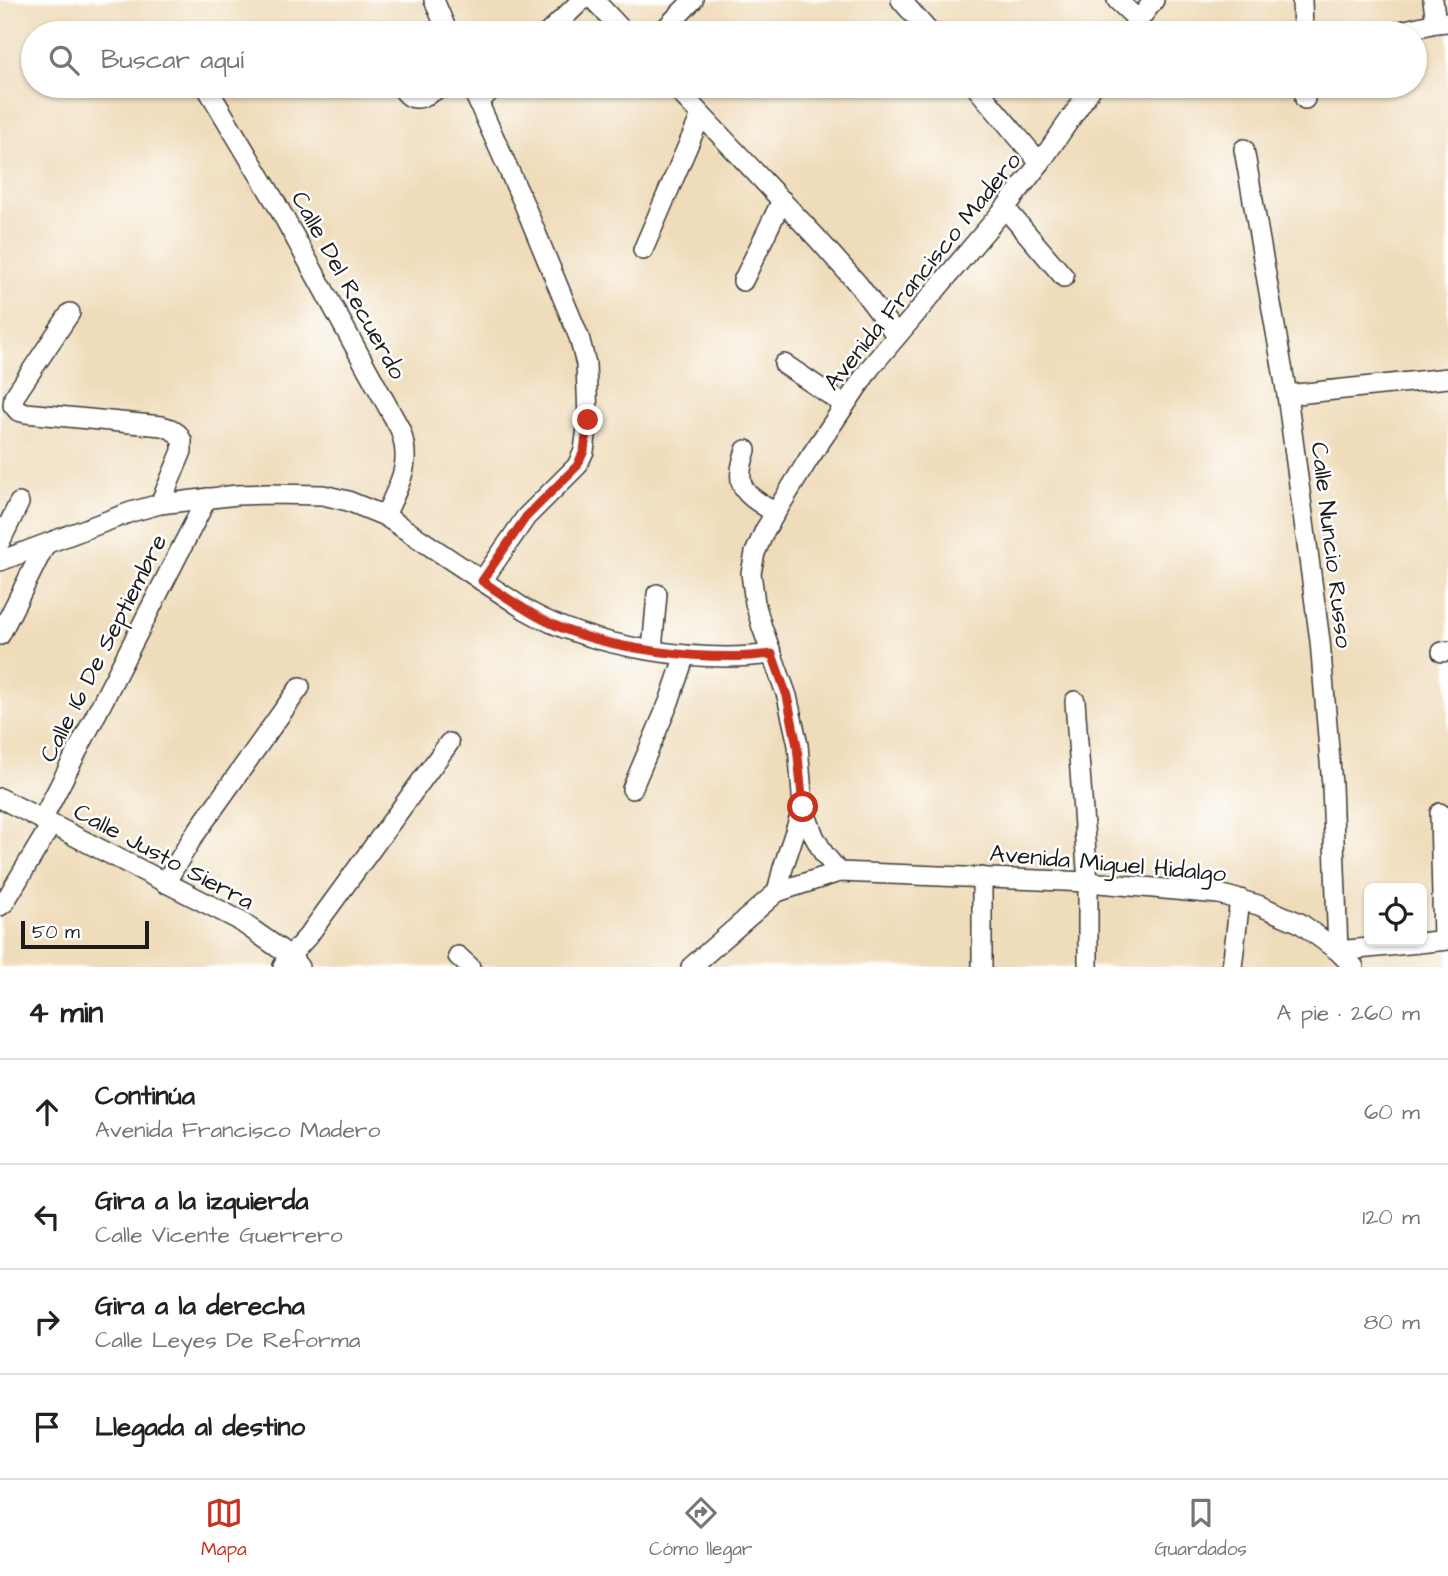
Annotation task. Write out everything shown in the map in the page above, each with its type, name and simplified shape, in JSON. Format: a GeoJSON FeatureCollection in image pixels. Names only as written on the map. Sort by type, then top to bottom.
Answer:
{"type":"FeatureCollection","features":[{"type":"Feature","properties":{"kind":"street"},"geometry":{"type":"LineString","coordinates":[[434,0],[444,21]]}},
{"type":"Feature","properties":{"kind":"street"},"geometry":{"type":"LineString","coordinates":[[560,21],[582,0]]}},
{"type":"Feature","properties":{"kind":"street"},"geometry":{"type":"LineString","coordinates":[[594,0],[614,21]]}},
{"type":"Feature","properties":{"kind":"street"},"geometry":{"type":"LineString","coordinates":[[672,21],[692,0]]}},
{"type":"Feature","properties":{"kind":"street"},"geometry":{"type":"LineString","coordinates":[[901,0],[919,21]]}},
{"type":"Feature","properties":{"kind":"street"},"geometry":{"type":"LineString","coordinates":[[1117,0],[1130,21]]}},
{"type":"Feature","properties":{"kind":"street"},"geometry":{"type":"LineString","coordinates":[[1138,21],[1154,0]]}},
{"type":"Feature","properties":{"kind":"street"},"geometry":{"type":"LineString","coordinates":[[1302,0],[1303,21]]}},
{"type":"Feature","properties":{"kind":"street"},"geometry":{"type":"LineString","coordinates":[[1433,0],[1442,23]]}},
{"type":"Feature","properties":{"kind":"street","name":"Calle Del Recuerdo"},"geometry":{"type":"LineString","coordinates":[[213,98],[276,203],[400,429],[406,452],[405,463],[385,516]]}},
{"type":"Feature","properties":{"kind":"street"},"geometry":{"type":"LineString","coordinates":[[477,98],[579,337],[586,363],[588,420],[584,451],[577,466],[526,517],[482,581]]}},
{"type":"Feature","properties":{"kind":"street"},"geometry":{"type":"LineString","coordinates":[[685,98],[782,200],[857,284],[897,335]]}},
{"type":"Feature","properties":{"kind":"street"},"geometry":{"type":"LineString","coordinates":[[985,98],[1040,163]]}},
{"type":"Feature","properties":{"kind":"street","name":"Avenida Francisco Madero"},"geometry":{"type":"LineString","coordinates":[[839,872],[814,836],[803,807],[797,746],[787,696],[755,603],[751,573],[758,545],[808,460],[870,368],[1005,208],[1085,98]]}},
{"type":"Feature","properties":{"kind":"street"},"geometry":{"type":"LineString","coordinates":[[643,250],[701,115]]}},
{"type":"Feature","properties":{"kind":"street","name":"Calle Nuncio Russo"},"geometry":{"type":"LineString","coordinates":[[1244,149],[1287,395],[1322,665],[1332,785],[1338,951]]}},
{"type":"Feature","properties":{"kind":"street"},"geometry":{"type":"LineString","coordinates":[[743,281],[782,200]]}},
{"type":"Feature","properties":{"kind":"street"},"geometry":{"type":"LineString","coordinates":[[1005,208],[1064,277]]}},
{"type":"Feature","properties":{"kind":"street"},"geometry":{"type":"LineString","coordinates":[[69,313],[13,397],[13,405],[18,411],[26,413],[171,429],[182,441],[182,451],[160,504]]}},
{"type":"Feature","properties":{"kind":"street"},"geometry":{"type":"LineString","coordinates":[[784,363],[845,405]]}},
{"type":"Feature","properties":{"kind":"street"},"geometry":{"type":"LineString","coordinates":[[1287,395],[1448,378]]}},
{"type":"Feature","properties":{"kind":"street"},"geometry":{"type":"LineString","coordinates":[[746,450],[740,469],[741,484],[748,495],[775,513]]}},
{"type":"Feature","properties":{"kind":"street"},"geometry":{"type":"LineString","coordinates":[[0,561],[131,512],[160,504],[237,495],[323,495],[348,501],[385,516],[546,622],[593,638],[685,655],[772,654]]}},
{"type":"Feature","properties":{"kind":"street","name":"Calle 16 De Septiembre"},"geometry":{"type":"LineString","coordinates":[[0,906],[47,822],[207,498]]}},
{"type":"Feature","properties":{"kind":"street"},"geometry":{"type":"LineString","coordinates":[[0,542],[19,503]]}},
{"type":"Feature","properties":{"kind":"street"},"geometry":{"type":"LineString","coordinates":[[0,635],[45,545]]}},
{"type":"Feature","properties":{"kind":"street"},"geometry":{"type":"LineString","coordinates":[[652,650],[657,594]]}},
{"type":"Feature","properties":{"kind":"street"},"geometry":{"type":"LineString","coordinates":[[632,789],[669,702],[685,655]]}},
{"type":"Feature","properties":{"kind":"street"},"geometry":{"type":"LineString","coordinates":[[165,883],[208,815],[299,687]]}},
{"type":"Feature","properties":{"kind":"street"},"geometry":{"type":"LineString","coordinates":[[1075,701],[1087,882],[1088,967]]}},
{"type":"Feature","properties":{"kind":"street"},"geometry":{"type":"LineString","coordinates":[[291,963],[449,743]]}},
{"type":"Feature","properties":{"kind":"street","name":"Calle Justo Sierra"},"geometry":{"type":"LineString","coordinates":[[0,798],[237,919],[291,963]]}},
{"type":"Feature","properties":{"kind":"street","name":"Avenida Francisco Madero"},"geometry":{"type":"LineString","coordinates":[[777,892],[782,868],[803,807]]}},
{"type":"Feature","properties":{"kind":"street"},"geometry":{"type":"LineString","coordinates":[[1338,951],[1446,940],[1440,813]]}},
{"type":"Feature","properties":{"kind":"street","name":"Avenida Miguel Hidalgo"},"geometry":{"type":"LineString","coordinates":[[777,892],[839,872],[1087,882],[1205,892],[1240,899],[1300,923],[1338,951],[1354,967]]}},
{"type":"Feature","properties":{"kind":"street"},"geometry":{"type":"LineString","coordinates":[[982,877],[982,967]]}},
{"type":"Feature","properties":{"kind":"street"},"geometry":{"type":"LineString","coordinates":[[699,965],[777,892]]}},
{"type":"Feature","properties":{"kind":"street"},"geometry":{"type":"LineString","coordinates":[[1232,967],[1240,899]]}},
{"type":"Feature","properties":{"kind":"route"},"geometry":{"type":"LineString","coordinates":[[588,420],[584,451],[577,466],[526,517],[482,581],[546,622],[593,638],[685,655],[772,654],[787,696],[797,746],[803,807]]}}]}
